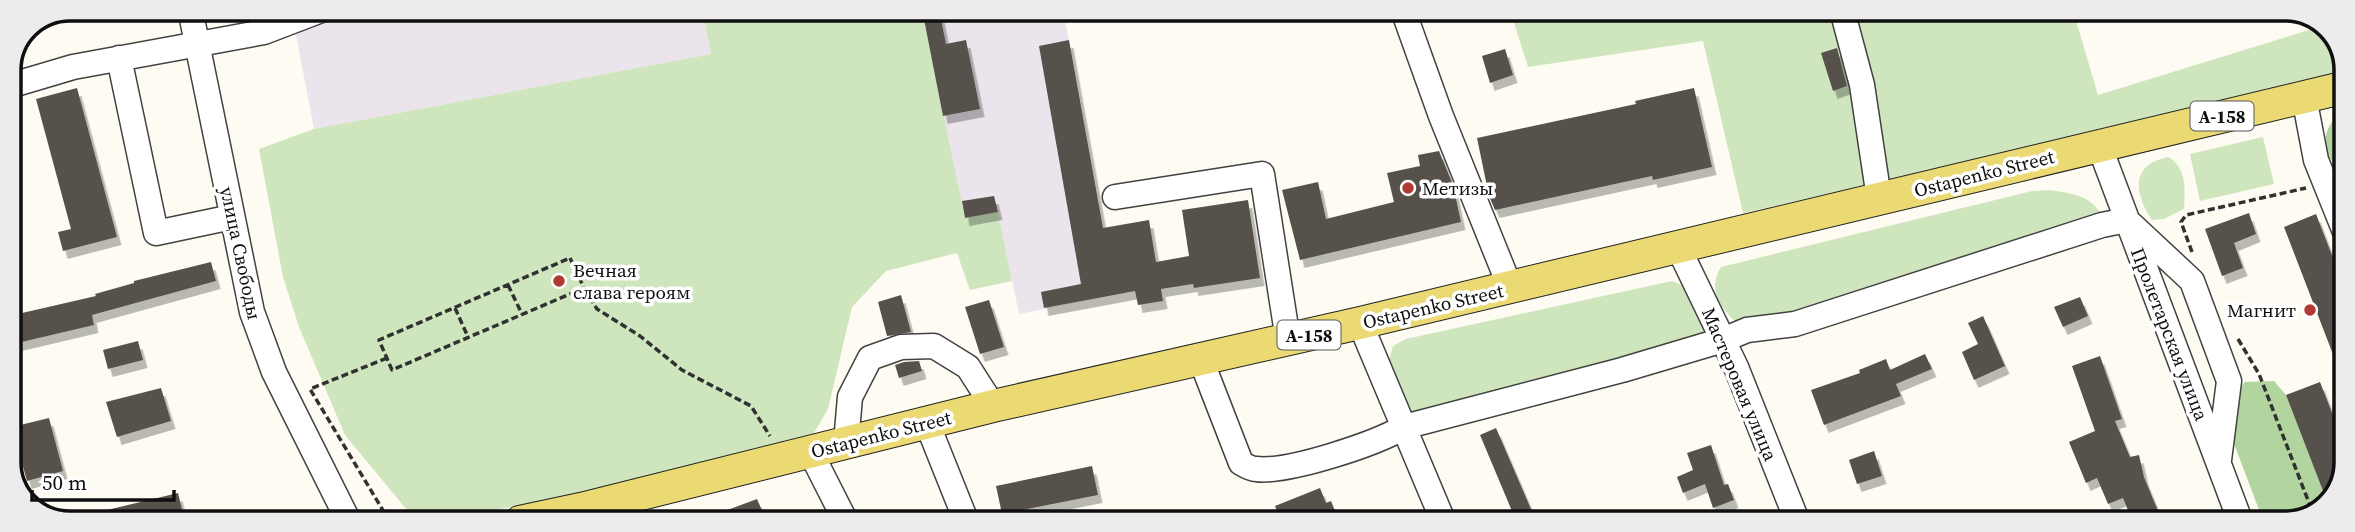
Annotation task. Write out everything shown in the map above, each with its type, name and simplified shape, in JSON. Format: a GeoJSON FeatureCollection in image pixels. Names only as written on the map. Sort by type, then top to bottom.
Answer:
{"type":"FeatureCollection","features":[{"type":"Feature","properties":{"kind":"main road","name":"Ostapenko Street"},"geometry":{"type":"LineString","coordinates":[[572,511],[993,406],[1288,340],[2334,90]]}},
{"type":"Feature","properties":{"kind":"street","name":"улица Свободы"},"geometry":{"type":"LineString","coordinates":[[192,21],[251,312],[274,372],[344,511]]}},
{"type":"Feature","properties":{"kind":"street"},"geometry":{"type":"LineString","coordinates":[[21,76],[197,44],[259,21]]}},
{"type":"Feature","properties":{"kind":"street"},"geometry":{"type":"LineString","coordinates":[[1407,21],[1441,116],[1510,287]]}},
{"type":"Feature","properties":{"kind":"street"},"geometry":{"type":"LineString","coordinates":[[1845,21],[1862,85],[1879,198]]}},
{"type":"Feature","properties":{"kind":"street"},"geometry":{"type":"LineString","coordinates":[[119,58],[156,233],[232,217]]}},
{"type":"Feature","properties":{"kind":"street"},"geometry":{"type":"LineString","coordinates":[[2304,97],[2316,160],[2334,204]]}},
{"type":"Feature","properties":{"kind":"street","name":"Пролетарская улица"},"geometry":{"type":"LineString","coordinates":[[2099,145],[2237,511]]}},
{"type":"Feature","properties":{"kind":"street"},"geometry":{"type":"LineString","coordinates":[[1115,197],[1262,174],[1288,340]]}},
{"type":"Feature","properties":{"kind":"street"},"geometry":{"type":"LineString","coordinates":[[1201,360],[1241,463],[1254,470],[1276,470],[1382,439],[1404,427],[1609,374],[1723,340],[1747,330],[1795,324],[2102,225],[2127,220],[2192,281],[2197,293],[2229,381],[2219,464]]}},
{"type":"Feature","properties":{"kind":"street","name":"Мастеровая улица"},"geometry":{"type":"LineString","coordinates":[[1678,247],[1736,366],[1793,511]]}},
{"type":"Feature","properties":{"kind":"street"},"geometry":{"type":"LineString","coordinates":[[1360,323],[1439,511]]}},
{"type":"Feature","properties":{"kind":"street"},"geometry":{"type":"LineString","coordinates":[[846,443],[850,397],[870,358],[901,347],[934,346],[945,353],[968,368],[993,406]]}},
{"type":"Feature","properties":{"kind":"street"},"geometry":{"type":"LineString","coordinates":[[928,423],[962,511]]}},
{"type":"Feature","properties":{"kind":"street"},"geometry":{"type":"LineString","coordinates":[[796,455],[838,511]]}},
{"type":"Feature","properties":{"kind":"path"},"geometry":{"type":"LineString","coordinates":[[2194,257],[2181,222],[2186,215],[2325,183]]}},
{"type":"Feature","properties":{"kind":"path"},"geometry":{"type":"LineString","coordinates":[[584,288],[392,370],[379,340],[570,258],[597,309],[640,336],[682,370],[751,407],[796,455]]}},
{"type":"Feature","properties":{"kind":"path"},"geometry":{"type":"LineString","coordinates":[[508,285],[522,314]]}},
{"type":"Feature","properties":{"kind":"path"},"geometry":{"type":"LineString","coordinates":[[455,308],[468,337]]}},
{"type":"Feature","properties":{"kind":"path"},"geometry":{"type":"LineString","coordinates":[[2238,339],[2259,374],[2310,504]]}},
{"type":"Feature","properties":{"kind":"path"},"geometry":{"type":"LineString","coordinates":[[383,511],[310,389],[387,358]]}},
{"type":"Feature","properties":{"kind":"shaded area"},"geometry":{"type":"Polygon","coordinates":[[[293,21],[704,21],[711,54],[314,129],[293,21]]]}},
{"type":"Feature","properties":{"kind":"shaded area"},"geometry":{"type":"Polygon","coordinates":[[[924,21],[1065,21],[1115,295],[1019,314],[998,213],[965,218],[924,21]]]}},
{"type":"Feature","properties":{"kind":"green space"},"geometry":{"type":"Polygon","coordinates":[[[704,21],[924,21],[965,218],[998,212],[1012,281],[970,290],[957,253],[886,271],[852,307],[828,409],[814,433],[606,488],[491,511],[407,510],[345,435],[299,327],[283,277],[259,149],[314,129],[711,54],[704,21]]]}},
{"type":"Feature","properties":{"kind":"green space"},"geometry":{"type":"Polygon","coordinates":[[[1513,21],[2076,21],[2098,95],[2309,30],[2308,27],[2326,43],[2332,57],[2334,77],[1743,213],[1703,41],[1528,67],[1513,21]]]}},
{"type":"Feature","properties":{"kind":"green space"},"geometry":{"type":"Polygon","coordinates":[[[2334,120],[2334,162],[2325,144],[2334,120]]]}},
{"type":"Feature","properties":{"kind":"green space"},"geometry":{"type":"Polygon","coordinates":[[[2263,137],[2274,184],[2200,201],[2190,154],[2263,137]]]}},
{"type":"Feature","properties":{"kind":"green space"},"geometry":{"type":"Polygon","coordinates":[[[2169,157],[2182,173],[2184,209],[2164,219],[2152,220],[2142,200],[2139,181],[2147,166],[2169,157]]]}},
{"type":"Feature","properties":{"kind":"green space"},"geometry":{"type":"Polygon","coordinates":[[[2049,190],[2085,199],[2101,214],[1795,324],[1737,323],[1717,298],[1715,283],[1721,267],[2032,191],[2049,190]]]}},
{"type":"Feature","properties":{"kind":"green space"},"geometry":{"type":"Polygon","coordinates":[[[1672,281],[1686,287],[1723,340],[1415,424],[1388,363],[1393,346],[1406,339],[1672,281]]]}},
{"type":"Feature","properties":{"kind":"green space"},"geometry":{"type":"Polygon","coordinates":[[[2274,381],[2286,395],[2323,492],[2310,504],[2295,510],[2259,511],[2230,433],[2236,393],[2245,382],[2274,381]]]}},
{"type":"Feature","properties":{"kind":"building"},"geometry":{"type":"Polygon","coordinates":[[[924,21],[941,21],[946,44],[966,40],[980,109],[943,116],[924,21]]]}},
{"type":"Feature","properties":{"kind":"building"},"geometry":{"type":"Polygon","coordinates":[[[1069,40],[1103,228],[1149,220],[1156,262],[1189,256],[1182,210],[1248,200],[1260,278],[1194,288],[1193,284],[1161,289],[1163,301],[1138,305],[1135,291],[1044,308],[1041,292],[1081,284],[1039,46],[1069,40]]]}},
{"type":"Feature","properties":{"kind":"building"},"geometry":{"type":"Polygon","coordinates":[[[1837,48],[1847,86],[1833,91],[1821,53],[1837,48]]]}},
{"type":"Feature","properties":{"kind":"building"},"geometry":{"type":"Polygon","coordinates":[[[1505,49],[1513,75],[1490,83],[1482,56],[1505,49]]]}},
{"type":"Feature","properties":{"kind":"building"},"geometry":{"type":"Polygon","coordinates":[[[77,88],[117,237],[63,251],[58,232],[71,229],[36,99],[77,88]]]}},
{"type":"Feature","properties":{"kind":"building"},"geometry":{"type":"Polygon","coordinates":[[[1694,88],[1712,167],[1653,180],[1652,176],[1495,210],[1489,196],[1477,138],[1636,104],[1635,101],[1694,88]]]}},
{"type":"Feature","properties":{"kind":"building"},"geometry":{"type":"Polygon","coordinates":[[[1439,151],[1453,185],[1461,222],[1300,260],[1282,190],[1318,182],[1326,219],[1394,202],[1387,173],[1420,166],[1418,155],[1439,151]]]}},
{"type":"Feature","properties":{"kind":"building"},"geometry":{"type":"Polygon","coordinates":[[[994,196],[998,212],[965,218],[962,201],[994,196]]]}},
{"type":"Feature","properties":{"kind":"building"},"geometry":{"type":"Polygon","coordinates":[[[2249,213],[2256,234],[2234,243],[2243,268],[2222,276],[2205,229],[2249,213]]]}},
{"type":"Feature","properties":{"kind":"building"},"geometry":{"type":"Polygon","coordinates":[[[2316,214],[2334,261],[2334,357],[2284,227],[2316,214]]]}},
{"type":"Feature","properties":{"kind":"building"},"geometry":{"type":"Polygon","coordinates":[[[211,262],[216,281],[92,315],[94,325],[21,342],[21,313],[96,296],[95,294],[134,281],[211,262]]]}},
{"type":"Feature","properties":{"kind":"building"},"geometry":{"type":"Polygon","coordinates":[[[901,295],[911,332],[887,336],[878,302],[901,295]]]}},
{"type":"Feature","properties":{"kind":"building"},"geometry":{"type":"Polygon","coordinates":[[[2080,297],[2088,316],[2063,327],[2054,307],[2080,297]]]}},
{"type":"Feature","properties":{"kind":"building"},"geometry":{"type":"Polygon","coordinates":[[[989,300],[1004,347],[980,354],[965,307],[989,300]]]}},
{"type":"Feature","properties":{"kind":"building"},"geometry":{"type":"Polygon","coordinates":[[[1983,316],[2005,366],[1974,380],[1962,352],[1978,344],[1968,323],[1983,316]]]}},
{"type":"Feature","properties":{"kind":"building"},"geometry":{"type":"Polygon","coordinates":[[[138,341],[143,360],[108,369],[103,350],[138,341]]]}},
{"type":"Feature","properties":{"kind":"building"},"geometry":{"type":"Polygon","coordinates":[[[1925,354],[1932,369],[1896,384],[1901,396],[1824,425],[1811,390],[1860,373],[1859,370],[1886,359],[1890,370],[1925,354]]]}},
{"type":"Feature","properties":{"kind":"building"},"geometry":{"type":"Polygon","coordinates":[[[2100,356],[2122,419],[2115,421],[2130,457],[2139,455],[2144,477],[2158,511],[2128,511],[2123,498],[2108,504],[2097,478],[2086,483],[2069,442],[2095,431],[2072,366],[2100,356]]]}},
{"type":"Feature","properties":{"kind":"building"},"geometry":{"type":"Polygon","coordinates":[[[919,361],[922,371],[899,378],[895,365],[919,361]]]}},
{"type":"Feature","properties":{"kind":"building"},"geometry":{"type":"Polygon","coordinates":[[[2320,382],[2334,418],[2333,472],[2323,492],[2286,395],[2320,382]]]}},
{"type":"Feature","properties":{"kind":"building"},"geometry":{"type":"Polygon","coordinates":[[[161,388],[171,421],[117,437],[106,402],[161,388]]]}},
{"type":"Feature","properties":{"kind":"building"},"geometry":{"type":"Polygon","coordinates":[[[49,418],[63,471],[27,481],[21,459],[21,425],[49,418]]]}},
{"type":"Feature","properties":{"kind":"building"},"geometry":{"type":"Polygon","coordinates":[[[1496,428],[1532,511],[1512,511],[1480,435],[1496,428]]]}},
{"type":"Feature","properties":{"kind":"building"},"geometry":{"type":"Polygon","coordinates":[[[1711,445],[1724,485],[1728,484],[1734,500],[1713,508],[1705,484],[1683,493],[1677,477],[1693,470],[1687,453],[1711,445]]]}},
{"type":"Feature","properties":{"kind":"building"},"geometry":{"type":"Polygon","coordinates":[[[1874,451],[1882,476],[1857,484],[1849,460],[1874,451]]]}},
{"type":"Feature","properties":{"kind":"building"},"geometry":{"type":"Polygon","coordinates":[[[1092,466],[1098,495],[1017,511],[1001,511],[996,486],[1092,466]]]}},
{"type":"Feature","properties":{"kind":"building"},"geometry":{"type":"Polygon","coordinates":[[[1320,488],[1326,503],[1331,501],[1335,511],[1277,511],[1275,506],[1320,488]]]}},
{"type":"Feature","properties":{"kind":"building"},"geometry":{"type":"Polygon","coordinates":[[[178,493],[182,511],[103,511],[178,493]]]}},
{"type":"Feature","properties":{"kind":"building"},"geometry":{"type":"Polygon","coordinates":[[[757,499],[762,511],[725,511],[757,499]]]}},
{"type":"Feature","properties":{"kind":"place","name":"Метизы"},"geometry":{"type":"Point","coordinates":[1408,188]}},
{"type":"Feature","properties":{"kind":"place","name":"Вечная слава героям"},"geometry":{"type":"Point","coordinates":[559,281]}},
{"type":"Feature","properties":{"kind":"place","name":"Магнит"},"geometry":{"type":"Point","coordinates":[2310,310]}}]}
